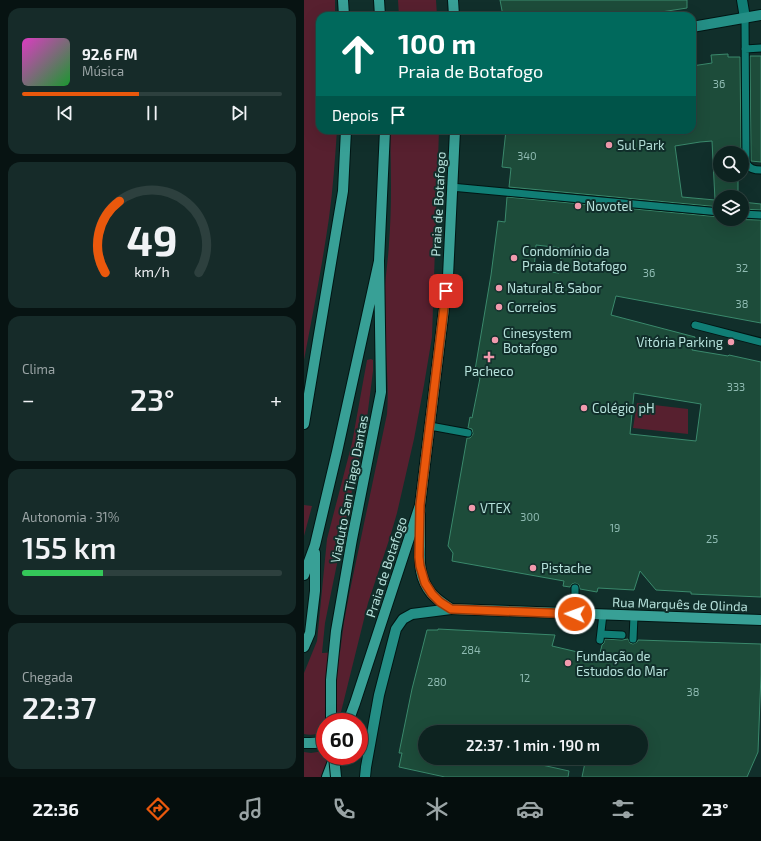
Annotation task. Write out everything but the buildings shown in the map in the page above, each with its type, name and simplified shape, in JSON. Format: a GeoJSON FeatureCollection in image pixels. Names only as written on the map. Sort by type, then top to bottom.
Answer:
{"type":"FeatureCollection","features":[{"type":"Feature","properties":{"kind":"main road"},"geometry":{"type":"LineString","coordinates":[[343,0],[344,12]]}},
{"type":"Feature","properties":{"kind":"main road"},"geometry":{"type":"LineString","coordinates":[[379,0],[380,12]]}},
{"type":"Feature","properties":{"kind":"main road"},"geometry":{"type":"LineString","coordinates":[[453,0],[454,12]]}},
{"type":"Feature","properties":{"kind":"main road"},"geometry":{"type":"LineString","coordinates":[[696,25],[761,15]]}},
{"type":"Feature","properties":{"kind":"main road"},"geometry":{"type":"LineString","coordinates":[[304,424],[343,191],[346,134]]}},
{"type":"Feature","properties":{"kind":"main road"},"geometry":{"type":"LineString","coordinates":[[304,575],[315,545],[379,261],[385,134]]}},
{"type":"Feature","properties":{"kind":"main road","name":"Praia de Botafogo"},"geometry":{"type":"LineString","coordinates":[[351,713],[420,505],[448,276],[455,134]]}},
{"type":"Feature","properties":{"kind":"main road","name":"Viaduto San Tiago Dantas"},"geometry":{"type":"LineString","coordinates":[[331,713],[331,680],[336,632],[352,539],[381,392],[379,261]]}},
{"type":"Feature","properties":{"kind":"main road"},"geometry":{"type":"LineString","coordinates":[[420,505],[419,557],[422,575],[432,594],[440,602],[451,609]]}},
{"type":"Feature","properties":{"kind":"main road"},"geometry":{"type":"LineString","coordinates":[[304,647],[310,633],[315,591],[315,545]]}},
{"type":"Feature","properties":{"kind":"main road"},"geometry":{"type":"LineString","coordinates":[[365,777],[379,696],[396,629],[403,619],[412,614],[451,609]]}},
{"type":"Feature","properties":{"kind":"main road","name":"Rua Marquês de Olinda"},"geometry":{"type":"LineString","coordinates":[[451,609],[761,620]]}},
{"type":"Feature","properties":{"kind":"main road"},"geometry":{"type":"LineString","coordinates":[[349,713],[355,703]]}},
{"type":"Feature","properties":{"kind":"main road"},"geometry":{"type":"LineString","coordinates":[[304,743],[316,743]]}},
{"type":"Feature","properties":{"kind":"main road"},"geometry":{"type":"LineString","coordinates":[[327,777],[331,765]]}},
{"type":"Feature","properties":{"kind":"main road"},"geometry":{"type":"LineString","coordinates":[[335,765],[336,777]]}},
{"type":"Feature","properties":{"kind":"street"},"geometry":{"type":"LineString","coordinates":[[742,0],[745,18]]}},
{"type":"Feature","properties":{"kind":"lane"},"geometry":{"type":"LineString","coordinates":[[745,18],[746,163],[754,170],[761,170]]}},
{"type":"Feature","properties":{"kind":"lane"},"geometry":{"type":"LineString","coordinates":[[745,48],[761,48]]}},
{"type":"Feature","properties":{"kind":"lane"},"geometry":{"type":"LineString","coordinates":[[452,187],[713,211]]}},
{"type":"Feature","properties":{"kind":"lane"},"geometry":{"type":"LineString","coordinates":[[749,214],[761,215]]}},
{"type":"Feature","properties":{"kind":"lane"},"geometry":{"type":"LineString","coordinates":[[695,325],[761,342]]}},
{"type":"Feature","properties":{"kind":"lane"},"geometry":{"type":"LineString","coordinates":[[430,426],[468,433]]}},
{"type":"Feature","properties":{"kind":"lane"},"geometry":{"type":"LineString","coordinates":[[575,588],[575,614]]}},
{"type":"Feature","properties":{"kind":"lane"},"geometry":{"type":"LineString","coordinates":[[603,614],[600,637],[622,635]]}},
{"type":"Feature","properties":{"kind":"lane"},"geometry":{"type":"LineString","coordinates":[[633,639],[634,616]]}},
{"type":"Feature","properties":{"kind":"shaded area"},"geometry":{"type":"Polygon","coordinates":[[[304,0],[335,0],[335,12],[316,12],[316,134],[337,134],[329,218],[304,360],[304,0]]]}},
{"type":"Feature","properties":{"kind":"shaded area"},"geometry":{"type":"Polygon","coordinates":[[[398,0],[436,0],[437,12],[399,12],[398,0]]]}},
{"type":"Feature","properties":{"kind":"shaded area"},"geometry":{"type":"Polygon","coordinates":[[[390,134],[439,134],[432,337],[414,439],[397,513],[368,603],[341,712],[316,713],[316,734],[307,735],[304,734],[304,673],[317,641],[327,539],[352,443],[367,360],[373,360],[373,371],[367,418],[325,623],[322,653],[340,652],[349,595],[387,414],[388,386],[384,332],[384,304],[391,215],[390,134]]]}},
{"type":"Feature","properties":{"kind":"shaded area"},"geometry":{"type":"Polygon","coordinates":[[[637,403],[688,409],[688,434],[633,428],[637,403]]]}},
{"type":"Feature","properties":{"kind":"shaded area"},"geometry":{"type":"Polygon","coordinates":[[[304,505],[312,506],[304,536],[304,505]]]}},
{"type":"Feature","properties":{"kind":"shaded area"},"geometry":{"type":"Polygon","coordinates":[[[304,752],[316,752],[316,765],[327,765],[321,777],[304,777],[304,752]]]}},
{"type":"Feature","properties":{"kind":"place","name":"Sul Park"},"geometry":{"type":"Point","coordinates":[609,145]}},
{"type":"Feature","properties":{"kind":"place","name":"Novotel"},"geometry":{"type":"Point","coordinates":[578,206]}},
{"type":"Feature","properties":{"kind":"place","name":"Condomínio da Praia de Botafogo"},"geometry":{"type":"Point","coordinates":[514,258]}},
{"type":"Feature","properties":{"kind":"place","name":"Natural & Sabor"},"geometry":{"type":"Point","coordinates":[499,288]}},
{"type":"Feature","properties":{"kind":"place","name":"Correios"},"geometry":{"type":"Point","coordinates":[499,307]}},
{"type":"Feature","properties":{"kind":"place","name":"Cinesystem Botafogo"},"geometry":{"type":"Point","coordinates":[495,340]}},
{"type":"Feature","properties":{"kind":"place","name":"Vitória Parking"},"geometry":{"type":"Point","coordinates":[731,342]}},
{"type":"Feature","properties":{"kind":"place","name":"Pacheco"},"geometry":{"type":"Point","coordinates":[489,357]}},
{"type":"Feature","properties":{"kind":"place","name":"Colégio pH"},"geometry":{"type":"Point","coordinates":[584,408]}},
{"type":"Feature","properties":{"kind":"place","name":"VTEX"},"geometry":{"type":"Point","coordinates":[472,508]}},
{"type":"Feature","properties":{"kind":"place","name":"Pistache"},"geometry":{"type":"Point","coordinates":[533,568]}},
{"type":"Feature","properties":{"kind":"place","name":"Fundação de Estudos do Mar"},"geometry":{"type":"Point","coordinates":[568,663]}},
{"type":"Feature","properties":{"kind":"route"},"geometry":{"type":"LineString","coordinates":[[446,291],[420,505],[419,557],[425,583],[432,594],[440,602],[451,609],[575,614]]}}]}
